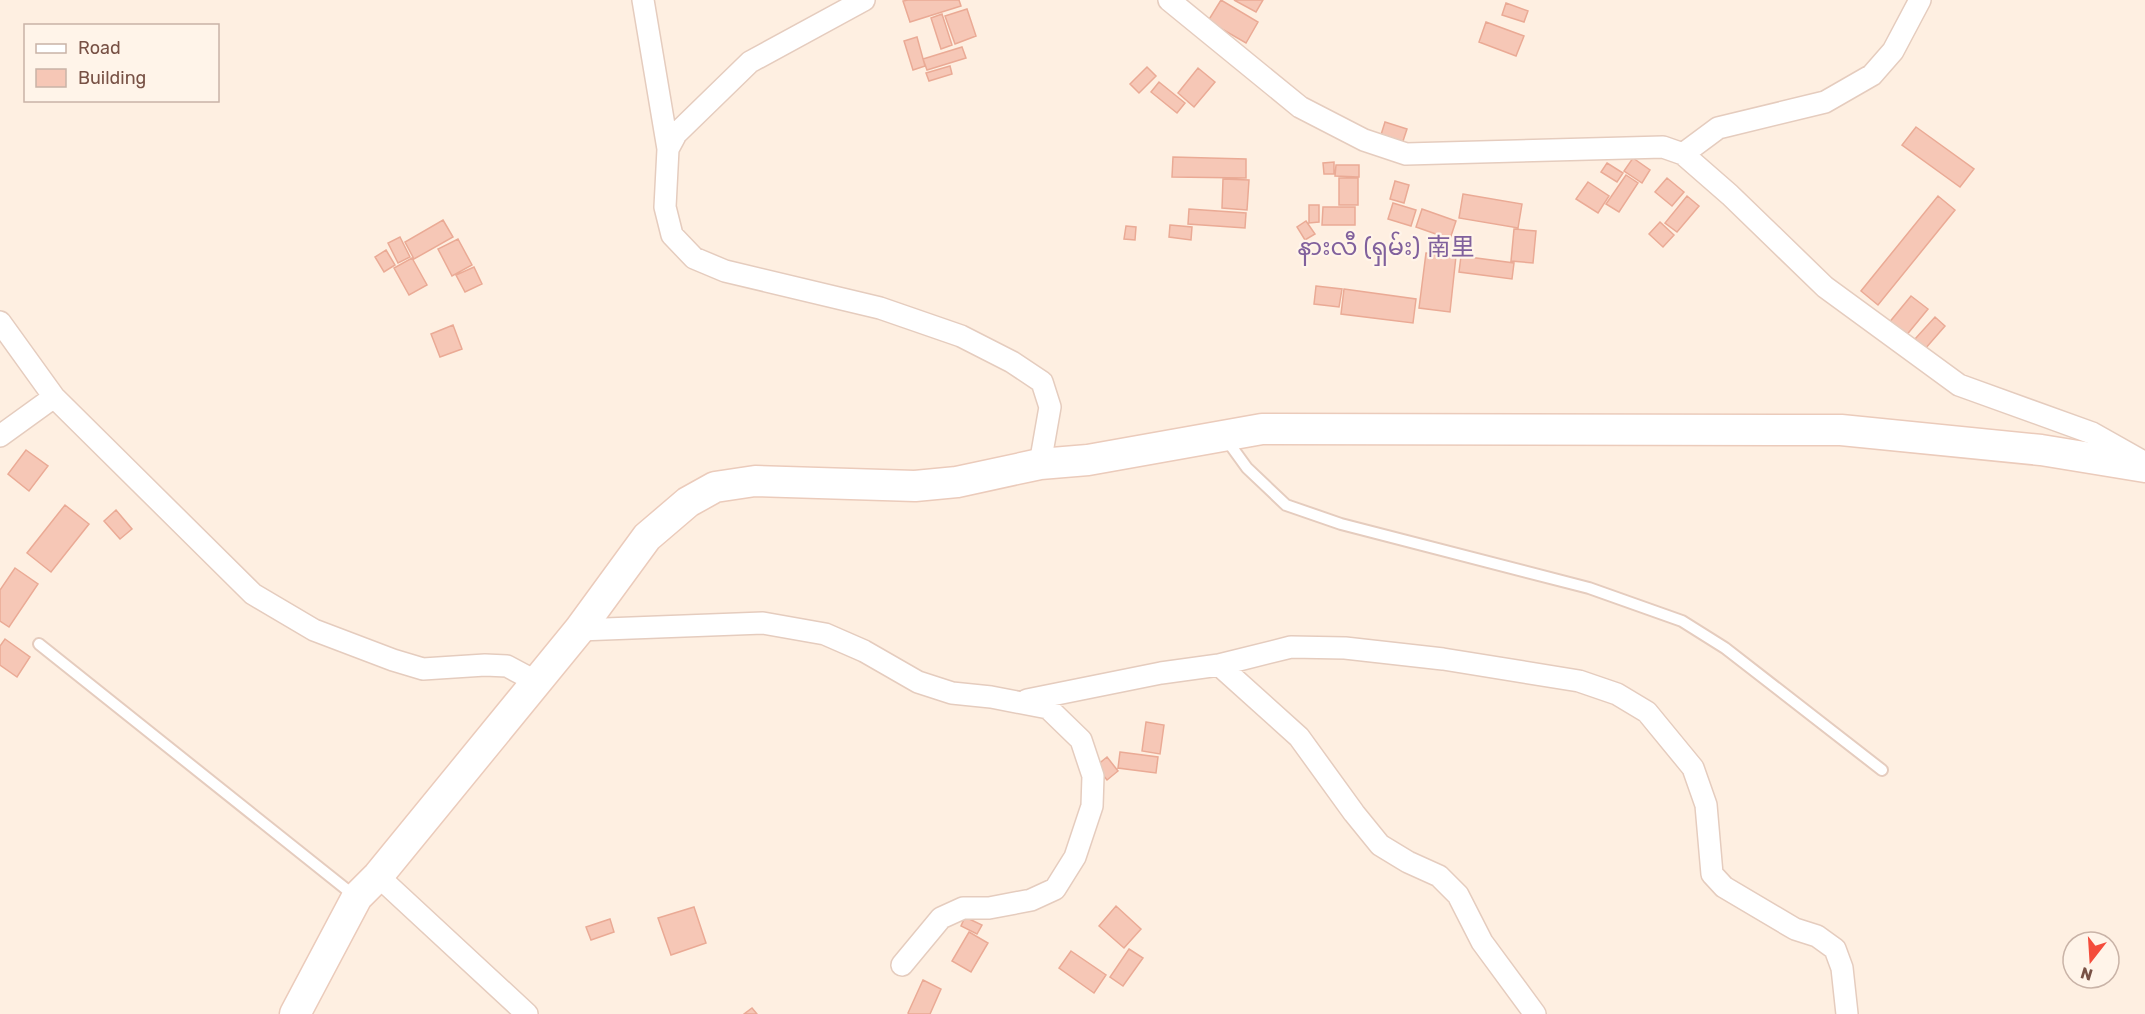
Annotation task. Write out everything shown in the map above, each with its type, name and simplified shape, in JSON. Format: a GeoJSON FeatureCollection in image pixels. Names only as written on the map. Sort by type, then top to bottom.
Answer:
{"type":"FeatureCollection","features":[{"type":"Feature","properties":{"kind":"main road"},"geometry":{"type":"LineString","coordinates":[[295,1014],[357,897],[378,876],[579,630],[647,537],[688,502],[715,487],[755,481],[915,486],[957,482],[1040,464],[1088,460],[1262,429],[1840,430],[2042,450],[2145,465]]}},
{"type":"Feature","properties":{"kind":"street"},"geometry":{"type":"LineString","coordinates":[[644,0],[668,150],[665,207],[672,235],[694,258],[724,272],[880,308],[961,336],[1012,362],[1042,382],[1050,407],[1040,464]]}},
{"type":"Feature","properties":{"kind":"street"},"geometry":{"type":"LineString","coordinates":[[668,150],[676,135],[750,62],[864,0]]}},
{"type":"Feature","properties":{"kind":"street"},"geometry":{"type":"LineString","coordinates":[[1169,0],[1300,107],[1364,140],[1406,154],[1663,147],[1683,154],[1730,195],[1825,287],[1959,385],[2092,433],[2145,465]]}},
{"type":"Feature","properties":{"kind":"street"},"geometry":{"type":"LineString","coordinates":[[1683,154],[1718,128],[1825,102],[1872,75],[1893,51],[1920,0]]}},
{"type":"Feature","properties":{"kind":"street"},"geometry":{"type":"LineString","coordinates":[[0,322],[54,397],[252,594],[314,630],[413,666],[423,669],[507,666],[537,682]]}},
{"type":"Feature","properties":{"kind":"street"},"geometry":{"type":"LineString","coordinates":[[0,436],[54,397]]}},
{"type":"Feature","properties":{"kind":"street"},"geometry":{"type":"LineString","coordinates":[[579,630],[763,623],[825,634],[864,651],[918,682],[952,693],[1048,708],[1081,740],[1093,776],[1092,806],[1075,857],[1055,889],[1031,900],[989,908],[963,908],[941,918],[902,965]]}},
{"type":"Feature","properties":{"kind":"street"},"geometry":{"type":"LineString","coordinates":[[1021,702],[1161,673],[1219,665],[1291,647],[1345,648],[1443,659],[1579,681],[1617,693],[1647,712],[1693,768],[1706,805],[1712,874],[1733,893],[1795,929],[1817,936],[1835,949],[1842,968],[1846,1014]]}},
{"type":"Feature","properties":{"kind":"street"},"geometry":{"type":"LineString","coordinates":[[1219,665],[1299,737],[1380,845],[1408,862],[1439,876],[1458,896],[1482,942],[1535,1014]]}},
{"type":"Feature","properties":{"kind":"street"},"geometry":{"type":"LineString","coordinates":[[378,876],[527,1014]]}},
{"type":"Feature","properties":{"kind":"lane"},"geometry":{"type":"LineString","coordinates":[[1224,436],[1247,468],[1286,505],[1341,524],[1589,588],[1682,621],[1725,648],[1882,770]]}},
{"type":"Feature","properties":{"kind":"lane"},"geometry":{"type":"LineString","coordinates":[[39,644],[357,897]]}},
{"type":"Feature","properties":{"kind":"building"},"geometry":{"type":"Polygon","coordinates":[[[959,0],[961,6],[910,22],[903,1],[959,0]]]}},
{"type":"Feature","properties":{"kind":"building"},"geometry":{"type":"Polygon","coordinates":[[[1221,0],[1258,22],[1246,43],[1208,21],[1221,0]]]}},
{"type":"Feature","properties":{"kind":"building"},"geometry":{"type":"Polygon","coordinates":[[[1234,0],[1263,0],[1256,12],[1234,0]]]}},
{"type":"Feature","properties":{"kind":"building"},"geometry":{"type":"Polygon","coordinates":[[[1506,3],[1528,11],[1524,22],[1502,15],[1506,3]]]}},
{"type":"Feature","properties":{"kind":"building"},"geometry":{"type":"Polygon","coordinates":[[[967,9],[976,36],[955,44],[945,16],[967,9]]]}},
{"type":"Feature","properties":{"kind":"building"},"geometry":{"type":"Polygon","coordinates":[[[942,14],[952,45],[941,49],[931,18],[942,14]]]}},
{"type":"Feature","properties":{"kind":"building"},"geometry":{"type":"Polygon","coordinates":[[[1486,22],[1524,36],[1516,56],[1479,42],[1486,22]]]}},
{"type":"Feature","properties":{"kind":"building"},"geometry":{"type":"Polygon","coordinates":[[[917,37],[925,66],[913,70],[904,41],[917,37]]]}},
{"type":"Feature","properties":{"kind":"building"},"geometry":{"type":"Polygon","coordinates":[[[962,47],[966,58],[927,70],[923,59],[962,47]]]}},
{"type":"Feature","properties":{"kind":"building"},"geometry":{"type":"Polygon","coordinates":[[[950,66],[952,74],[929,81],[926,73],[950,66]]]}},
{"type":"Feature","properties":{"kind":"building"},"geometry":{"type":"Polygon","coordinates":[[[1147,67],[1156,76],[1139,93],[1130,84],[1147,67]]]}},
{"type":"Feature","properties":{"kind":"building"},"geometry":{"type":"Polygon","coordinates":[[[1198,68],[1215,82],[1194,107],[1178,93],[1198,68]]]}},
{"type":"Feature","properties":{"kind":"building"},"geometry":{"type":"Polygon","coordinates":[[[1159,82],[1185,103],[1177,113],[1151,92],[1159,82]]]}},
{"type":"Feature","properties":{"kind":"building"},"geometry":{"type":"Polygon","coordinates":[[[1385,122],[1407,129],[1402,144],[1380,138],[1385,122]]]}},
{"type":"Feature","properties":{"kind":"building"},"geometry":{"type":"Polygon","coordinates":[[[1916,127],[1974,169],[1960,187],[1902,145],[1916,127]]]}},
{"type":"Feature","properties":{"kind":"building"},"geometry":{"type":"Polygon","coordinates":[[[1173,157],[1246,159],[1246,178],[1172,177],[1173,157]]]}},
{"type":"Feature","properties":{"kind":"building"},"geometry":{"type":"Polygon","coordinates":[[[1633,158],[1650,170],[1642,183],[1624,171],[1633,158]]]}},
{"type":"Feature","properties":{"kind":"building"},"geometry":{"type":"Polygon","coordinates":[[[1334,162],[1334,174],[1324,174],[1323,163],[1334,162]]]}},
{"type":"Feature","properties":{"kind":"building"},"geometry":{"type":"Polygon","coordinates":[[[1607,163],[1623,173],[1617,182],[1601,172],[1607,163]]]}},
{"type":"Feature","properties":{"kind":"building"},"geometry":{"type":"Polygon","coordinates":[[[1336,165],[1359,165],[1359,177],[1335,176],[1336,165]]]}},
{"type":"Feature","properties":{"kind":"building"},"geometry":{"type":"Polygon","coordinates":[[[1626,175],[1638,183],[1619,212],[1606,204],[1626,175]]]}},
{"type":"Feature","properties":{"kind":"building"},"geometry":{"type":"Polygon","coordinates":[[[1339,178],[1358,178],[1358,205],[1339,205],[1339,178]]]}},
{"type":"Feature","properties":{"kind":"building"},"geometry":{"type":"Polygon","coordinates":[[[1667,178],[1684,192],[1672,206],[1655,192],[1667,178]]]}},
{"type":"Feature","properties":{"kind":"building"},"geometry":{"type":"Polygon","coordinates":[[[1223,179],[1249,180],[1247,210],[1222,208],[1223,179]]]}},
{"type":"Feature","properties":{"kind":"building"},"geometry":{"type":"Polygon","coordinates":[[[1395,181],[1409,185],[1404,203],[1390,199],[1395,181]]]}},
{"type":"Feature","properties":{"kind":"building"},"geometry":{"type":"Polygon","coordinates":[[[1588,182],[1609,196],[1598,213],[1576,199],[1588,182]]]}},
{"type":"Feature","properties":{"kind":"building"},"geometry":{"type":"Polygon","coordinates":[[[1463,194],[1522,204],[1518,228],[1459,218],[1463,194]]]}},
{"type":"Feature","properties":{"kind":"building"},"geometry":{"type":"Polygon","coordinates":[[[1687,196],[1699,206],[1677,232],[1665,223],[1687,196]]]}},
{"type":"Feature","properties":{"kind":"building"},"geometry":{"type":"Polygon","coordinates":[[[1938,196],[1955,210],[1878,305],[1861,291],[1938,196]]]}},
{"type":"Feature","properties":{"kind":"building"},"geometry":{"type":"Polygon","coordinates":[[[1393,203],[1416,210],[1411,226],[1388,219],[1393,203]]]}},
{"type":"Feature","properties":{"kind":"building"},"geometry":{"type":"Polygon","coordinates":[[[1309,205],[1319,205],[1319,222],[1309,223],[1309,205]]]}},
{"type":"Feature","properties":{"kind":"building"},"geometry":{"type":"Polygon","coordinates":[[[1323,207],[1355,207],[1355,225],[1322,225],[1323,207]]]}},
{"type":"Feature","properties":{"kind":"building"},"geometry":{"type":"Polygon","coordinates":[[[1189,209],[1246,213],[1245,228],[1188,224],[1189,209]]]}},
{"type":"Feature","properties":{"kind":"building"},"geometry":{"type":"Polygon","coordinates":[[[1422,209],[1456,221],[1450,239],[1416,227],[1422,209]]]}},
{"type":"Feature","properties":{"kind":"building"},"geometry":{"type":"Polygon","coordinates":[[[443,220],[453,237],[414,259],[405,242],[443,220]]]}},
{"type":"Feature","properties":{"kind":"building"},"geometry":{"type":"Polygon","coordinates":[[[1306,221],[1315,234],[1305,240],[1297,227],[1306,221]]]}},
{"type":"Feature","properties":{"kind":"building"},"geometry":{"type":"Polygon","coordinates":[[[1660,222],[1674,235],[1663,247],[1649,234],[1660,222]]]}},
{"type":"Feature","properties":{"kind":"building"},"geometry":{"type":"Polygon","coordinates":[[[1170,225],[1192,227],[1191,240],[1169,237],[1170,225]]]}},
{"type":"Feature","properties":{"kind":"building"},"geometry":{"type":"Polygon","coordinates":[[[1126,226],[1136,227],[1135,240],[1124,239],[1126,226]]]}},
{"type":"Feature","properties":{"kind":"building"},"geometry":{"type":"Polygon","coordinates":[[[1514,229],[1536,231],[1533,263],[1511,261],[1514,229]]]}},
{"type":"Feature","properties":{"kind":"building"},"geometry":{"type":"Polygon","coordinates":[[[400,237],[410,257],[398,263],[388,243],[400,237]]]}},
{"type":"Feature","properties":{"kind":"building"},"geometry":{"type":"Polygon","coordinates":[[[458,239],[472,265],[452,276],[438,249],[458,239]]]}},
{"type":"Feature","properties":{"kind":"building"},"geometry":{"type":"Polygon","coordinates":[[[386,250],[395,265],[384,272],[375,257],[386,250]]]}},
{"type":"Feature","properties":{"kind":"building"},"geometry":{"type":"Polygon","coordinates":[[[1426,253],[1456,256],[1450,312],[1419,308],[1426,253]]]}},
{"type":"Feature","properties":{"kind":"building"},"geometry":{"type":"Polygon","coordinates":[[[1461,256],[1514,263],[1512,279],[1459,272],[1461,256]]]}},
{"type":"Feature","properties":{"kind":"building"},"geometry":{"type":"Polygon","coordinates":[[[412,258],[427,285],[409,295],[394,268],[412,258]]]}},
{"type":"Feature","properties":{"kind":"building"},"geometry":{"type":"Polygon","coordinates":[[[474,267],[482,284],[465,292],[456,275],[474,267]]]}},
{"type":"Feature","properties":{"kind":"building"},"geometry":{"type":"Polygon","coordinates":[[[1316,286],[1342,289],[1339,307],[1314,304],[1316,286]]]}},
{"type":"Feature","properties":{"kind":"building"},"geometry":{"type":"Polygon","coordinates":[[[1344,289],[1416,299],[1413,323],[1341,314],[1344,289]]]}},
{"type":"Feature","properties":{"kind":"building"},"geometry":{"type":"Polygon","coordinates":[[[1911,296],[1928,309],[1905,337],[1888,324],[1911,296]]]}},
{"type":"Feature","properties":{"kind":"building"},"geometry":{"type":"Polygon","coordinates":[[[1935,317],[1945,326],[1925,349],[1915,339],[1935,317]]]}},
{"type":"Feature","properties":{"kind":"building"},"geometry":{"type":"Polygon","coordinates":[[[453,325],[462,349],[440,357],[431,334],[453,325]]]}},
{"type":"Feature","properties":{"kind":"building"},"geometry":{"type":"Polygon","coordinates":[[[26,450],[48,466],[29,491],[8,474],[26,450]]]}},
{"type":"Feature","properties":{"kind":"building"},"geometry":{"type":"Polygon","coordinates":[[[65,505],[89,524],[51,572],[27,553],[65,505]]]}},
{"type":"Feature","properties":{"kind":"building"},"geometry":{"type":"Polygon","coordinates":[[[116,510],[132,529],[120,539],[104,521],[116,510]]]}},
{"type":"Feature","properties":{"kind":"building"},"geometry":{"type":"Polygon","coordinates":[[[15,568],[38,584],[9,627],[0,621],[0,590],[15,568]]]}},
{"type":"Feature","properties":{"kind":"building"},"geometry":{"type":"Polygon","coordinates":[[[5,639],[30,657],[17,677],[0,665],[0,646],[5,639]]]}},
{"type":"Feature","properties":{"kind":"building"},"geometry":{"type":"Polygon","coordinates":[[[1146,722],[1164,725],[1160,754],[1142,751],[1146,722]]]}},
{"type":"Feature","properties":{"kind":"building"},"geometry":{"type":"Polygon","coordinates":[[[1120,752],[1158,757],[1156,773],[1118,768],[1120,752]]]}},
{"type":"Feature","properties":{"kind":"building"},"geometry":{"type":"Polygon","coordinates":[[[1107,757],[1118,771],[1107,780],[1096,766],[1107,757]]]}},
{"type":"Feature","properties":{"kind":"building"},"geometry":{"type":"Polygon","coordinates":[[[1116,906],[1141,929],[1124,948],[1099,926],[1116,906]]]}},
{"type":"Feature","properties":{"kind":"building"},"geometry":{"type":"Polygon","coordinates":[[[694,907],[706,943],[671,955],[658,918],[694,907]]]}},
{"type":"Feature","properties":{"kind":"building"},"geometry":{"type":"Polygon","coordinates":[[[965,917],[982,925],[977,934],[961,926],[965,917]]]}},
{"type":"Feature","properties":{"kind":"building"},"geometry":{"type":"Polygon","coordinates":[[[610,919],[614,932],[591,940],[586,927],[610,919]]]}},
{"type":"Feature","properties":{"kind":"building"},"geometry":{"type":"Polygon","coordinates":[[[969,932],[988,943],[971,972],[952,961],[969,932]]]}},
{"type":"Feature","properties":{"kind":"building"},"geometry":{"type":"Polygon","coordinates":[[[1129,949],[1143,958],[1123,986],[1110,977],[1129,949]]]}},
{"type":"Feature","properties":{"kind":"building"},"geometry":{"type":"Polygon","coordinates":[[[1071,951],[1106,975],[1094,993],[1059,968],[1071,951]]]}},
{"type":"Feature","properties":{"kind":"building"},"geometry":{"type":"Polygon","coordinates":[[[923,980],[941,989],[930,1014],[909,1014],[908,1013],[923,980]]]}},
{"type":"Feature","properties":{"kind":"building"},"geometry":{"type":"Polygon","coordinates":[[[752,1008],[757,1014],[744,1014],[752,1008]]]}},
{"type":"Feature","properties":{"kind":"district","name":"နားလီ (ရှမ်း) 南里"},"geometry":{"type":"Point","coordinates":[1386,247]}}]}
